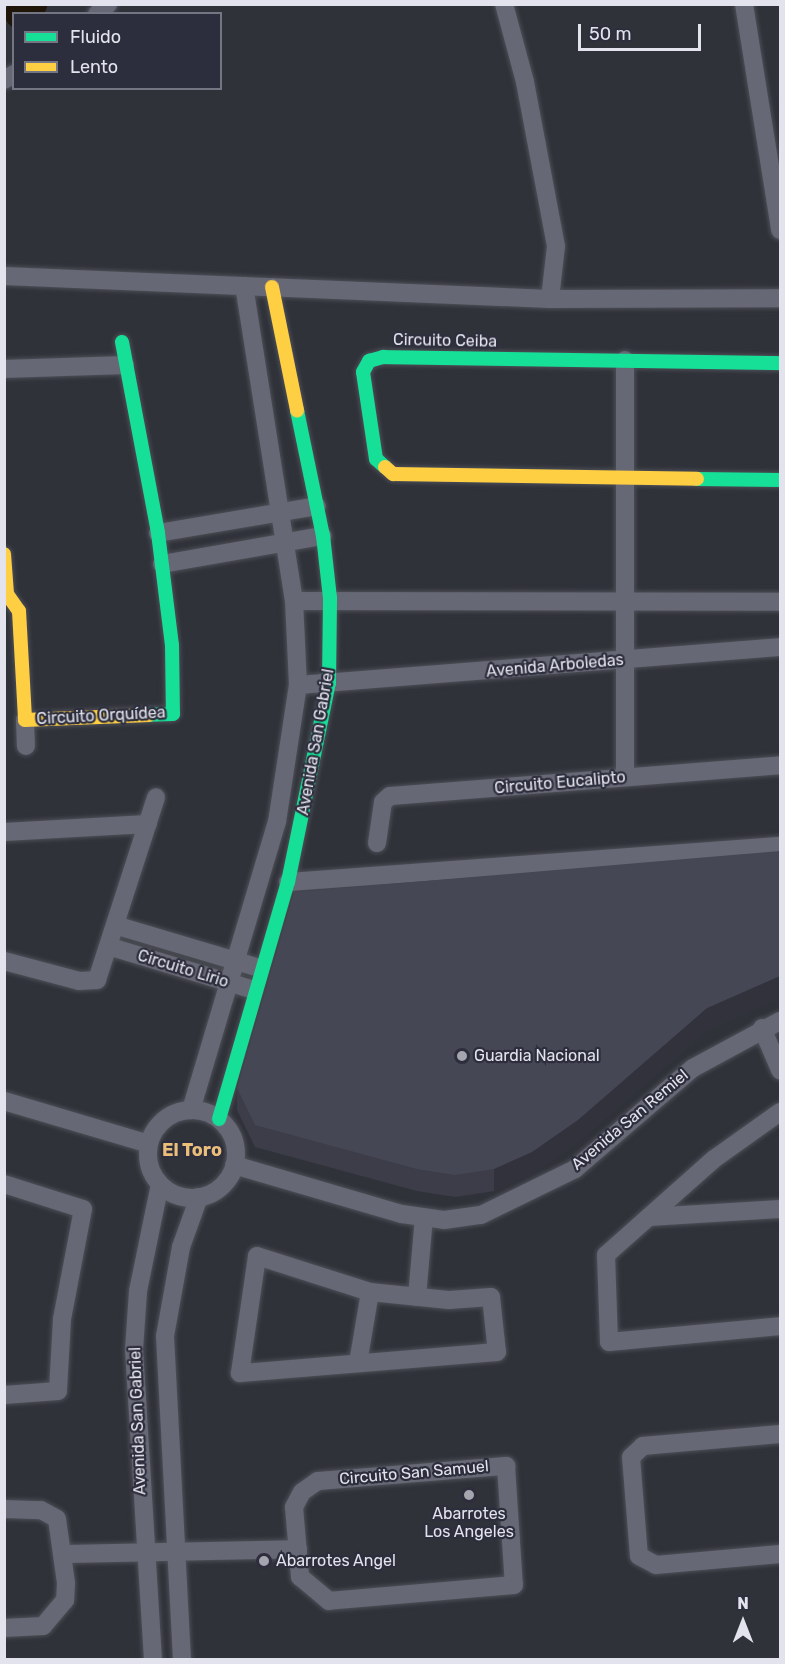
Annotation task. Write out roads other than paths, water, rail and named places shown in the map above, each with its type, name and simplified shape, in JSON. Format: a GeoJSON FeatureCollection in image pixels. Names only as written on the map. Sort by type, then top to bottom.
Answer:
{"type":"FeatureCollection","features":[{"type":"Feature","properties":{"kind":"street"},"geometry":{"type":"LineString","coordinates":[[504,4],[525,82],[556,246],[550,299]]}},
{"type":"Feature","properties":{"kind":"street"},"geometry":{"type":"LineString","coordinates":[[744,4],[780,230]]}},
{"type":"Feature","properties":{"kind":"street"},"geometry":{"type":"LineString","coordinates":[[4,276],[550,299],[780,298]]}},
{"type":"Feature","properties":{"kind":"street","name":"Avenida San Gabriel"},"geometry":{"type":"LineString","coordinates":[[191,1110],[238,962],[277,822],[298,685],[294,601],[282,512],[244,286]]}},
{"type":"Feature","properties":{"kind":"street","name":"Avenida San Gabriel"},"geometry":{"type":"LineString","coordinates":[[219,1119],[260,968],[288,882],[329,683],[330,598],[323,536],[272,287]]}},
{"type":"Feature","properties":{"kind":"street","name":"Circuito Orquídea"},"geometry":{"type":"LineString","coordinates":[[25,720],[173,714],[172,645],[158,533],[122,342]]}},
{"type":"Feature","properties":{"kind":"street","name":"Circuito Ceiba"},"geometry":{"type":"LineString","coordinates":[[780,363],[383,357],[369,361],[363,372],[376,459],[393,474],[780,480]]}},
{"type":"Feature","properties":{"kind":"street"},"geometry":{"type":"LineString","coordinates":[[625,360],[625,777]]}},
{"type":"Feature","properties":{"kind":"street"},"geometry":{"type":"LineString","coordinates":[[4,369],[125,365]]}},
{"type":"Feature","properties":{"kind":"street"},"geometry":{"type":"LineString","coordinates":[[158,533],[317,506]]}},
{"type":"Feature","properties":{"kind":"street"},"geometry":{"type":"LineString","coordinates":[[196,527],[201,558]]}},
{"type":"Feature","properties":{"kind":"street"},"geometry":{"type":"LineString","coordinates":[[162,564],[323,536]]}},
{"type":"Feature","properties":{"kind":"street","name":"Circuito Orquídea"},"geometry":{"type":"LineString","coordinates":[[4,554],[7,594],[19,611],[26,746]]}},
{"type":"Feature","properties":{"kind":"street"},"geometry":{"type":"LineString","coordinates":[[294,601],[330,598],[780,602]]}},
{"type":"Feature","properties":{"kind":"street","name":"Avenida Arboledas"},"geometry":{"type":"LineString","coordinates":[[298,685],[780,647]]}},
{"type":"Feature","properties":{"kind":"street","name":"Circuito Eucalipto"},"geometry":{"type":"LineString","coordinates":[[377,843],[382,802],[390,796],[780,765]]}},
{"type":"Feature","properties":{"kind":"street"},"geometry":{"type":"LineString","coordinates":[[4,961],[89,982],[97,980],[118,926],[156,797]]}},
{"type":"Feature","properties":{"kind":"street"},"geometry":{"type":"LineString","coordinates":[[4,832],[148,824]]}},
{"type":"Feature","properties":{"kind":"street"},"geometry":{"type":"LineString","coordinates":[[288,882],[780,846]]}},
{"type":"Feature","properties":{"kind":"street","name":"Circuito Lirio"},"geometry":{"type":"LineString","coordinates":[[118,926],[260,968]]}},
{"type":"Feature","properties":{"kind":"street"},"geometry":{"type":"LineString","coordinates":[[143,957],[150,935]]}},
{"type":"Feature","properties":{"kind":"street","name":"Circuito Lirio"},"geometry":{"type":"LineString","coordinates":[[111,947],[254,990]]}},
{"type":"Feature","properties":{"kind":"street","name":"Avenida San Remiel"},"geometry":{"type":"LineString","coordinates":[[234,1165],[424,1217],[481,1215],[534,1192],[575,1169],[693,1068],[762,1028],[780,1021]]}},
{"type":"Feature","properties":{"kind":"street"},"geometry":{"type":"LineString","coordinates":[[762,1028],[780,1070]]}},
{"type":"Feature","properties":{"kind":"street"},"geometry":{"type":"LineString","coordinates":[[4,1101],[149,1144]]}},
{"type":"Feature","properties":{"kind":"street"},"geometry":{"type":"LineString","coordinates":[[191,1110],[219,1119],[235,1143],[234,1165],[224,1184],[199,1197],[185,1197],[160,1184],[148,1158],[149,1144],[164,1120],[191,1110]]}},
{"type":"Feature","properties":{"kind":"street"},"geometry":{"type":"LineString","coordinates":[[780,1112],[714,1160],[606,1255],[609,1342],[780,1326]]}},
{"type":"Feature","properties":{"kind":"street"},"geometry":{"type":"LineString","coordinates":[[4,1184],[84,1209],[62,1320],[58,1391],[4,1395]]}},
{"type":"Feature","properties":{"kind":"street","name":"Avenida San Gabriel"},"geometry":{"type":"LineString","coordinates":[[153,1659],[134,1350],[138,1291],[160,1184]]}},
{"type":"Feature","properties":{"kind":"street","name":"Avenida San Gabriel"},"geometry":{"type":"LineString","coordinates":[[182,1659],[174,1556],[165,1336],[181,1247],[199,1197]]}},
{"type":"Feature","properties":{"kind":"street"},"geometry":{"type":"LineString","coordinates":[[649,1217],[780,1209]]}},
{"type":"Feature","properties":{"kind":"street"},"geometry":{"type":"LineString","coordinates":[[417,1297],[424,1217]]}},
{"type":"Feature","properties":{"kind":"street"},"geometry":{"type":"LineString","coordinates":[[257,1256],[370,1292],[417,1297],[491,1297],[497,1352],[240,1373],[257,1256]]}},
{"type":"Feature","properties":{"kind":"street"},"geometry":{"type":"LineString","coordinates":[[358,1363],[370,1292]]}},
{"type":"Feature","properties":{"kind":"street"},"geometry":{"type":"LineString","coordinates":[[780,1434],[643,1446],[632,1456],[639,1556],[656,1565],[780,1554]]}},
{"type":"Feature","properties":{"kind":"street","name":"Circuito San Samuel"},"geometry":{"type":"LineString","coordinates":[[506,1466],[514,1585],[329,1601],[300,1577],[298,1549],[294,1507],[302,1492],[318,1481],[506,1466]]}},
{"type":"Feature","properties":{"kind":"street"},"geometry":{"type":"LineString","coordinates":[[4,1509],[41,1510],[57,1520],[64,1554],[65,1600],[57,1614],[43,1626],[4,1628]]}},
{"type":"Feature","properties":{"kind":"street"},"geometry":{"type":"LineString","coordinates":[[64,1554],[174,1556],[298,1549]]}},
{"type":"Feature","properties":{"kind":"waterway"},"geometry":{"type":"LineString","coordinates":[[22,12],[32,4]]}},
{"type":"Feature","properties":{"kind":"place","name":"Guardia Nacional"},"geometry":{"type":"Point","coordinates":[462,1056]}},
{"type":"Feature","properties":{"kind":"place","name":"Abarrotes Los Angeles"},"geometry":{"type":"Point","coordinates":[469,1495]}},
{"type":"Feature","properties":{"kind":"place","name":"Abarrotes Angel"},"geometry":{"type":"Point","coordinates":[264,1561]}},
{"type":"Feature","properties":{"kind":"district","name":"El Toro"},"geometry":{"type":"Point","coordinates":[192,1150]}}]}
